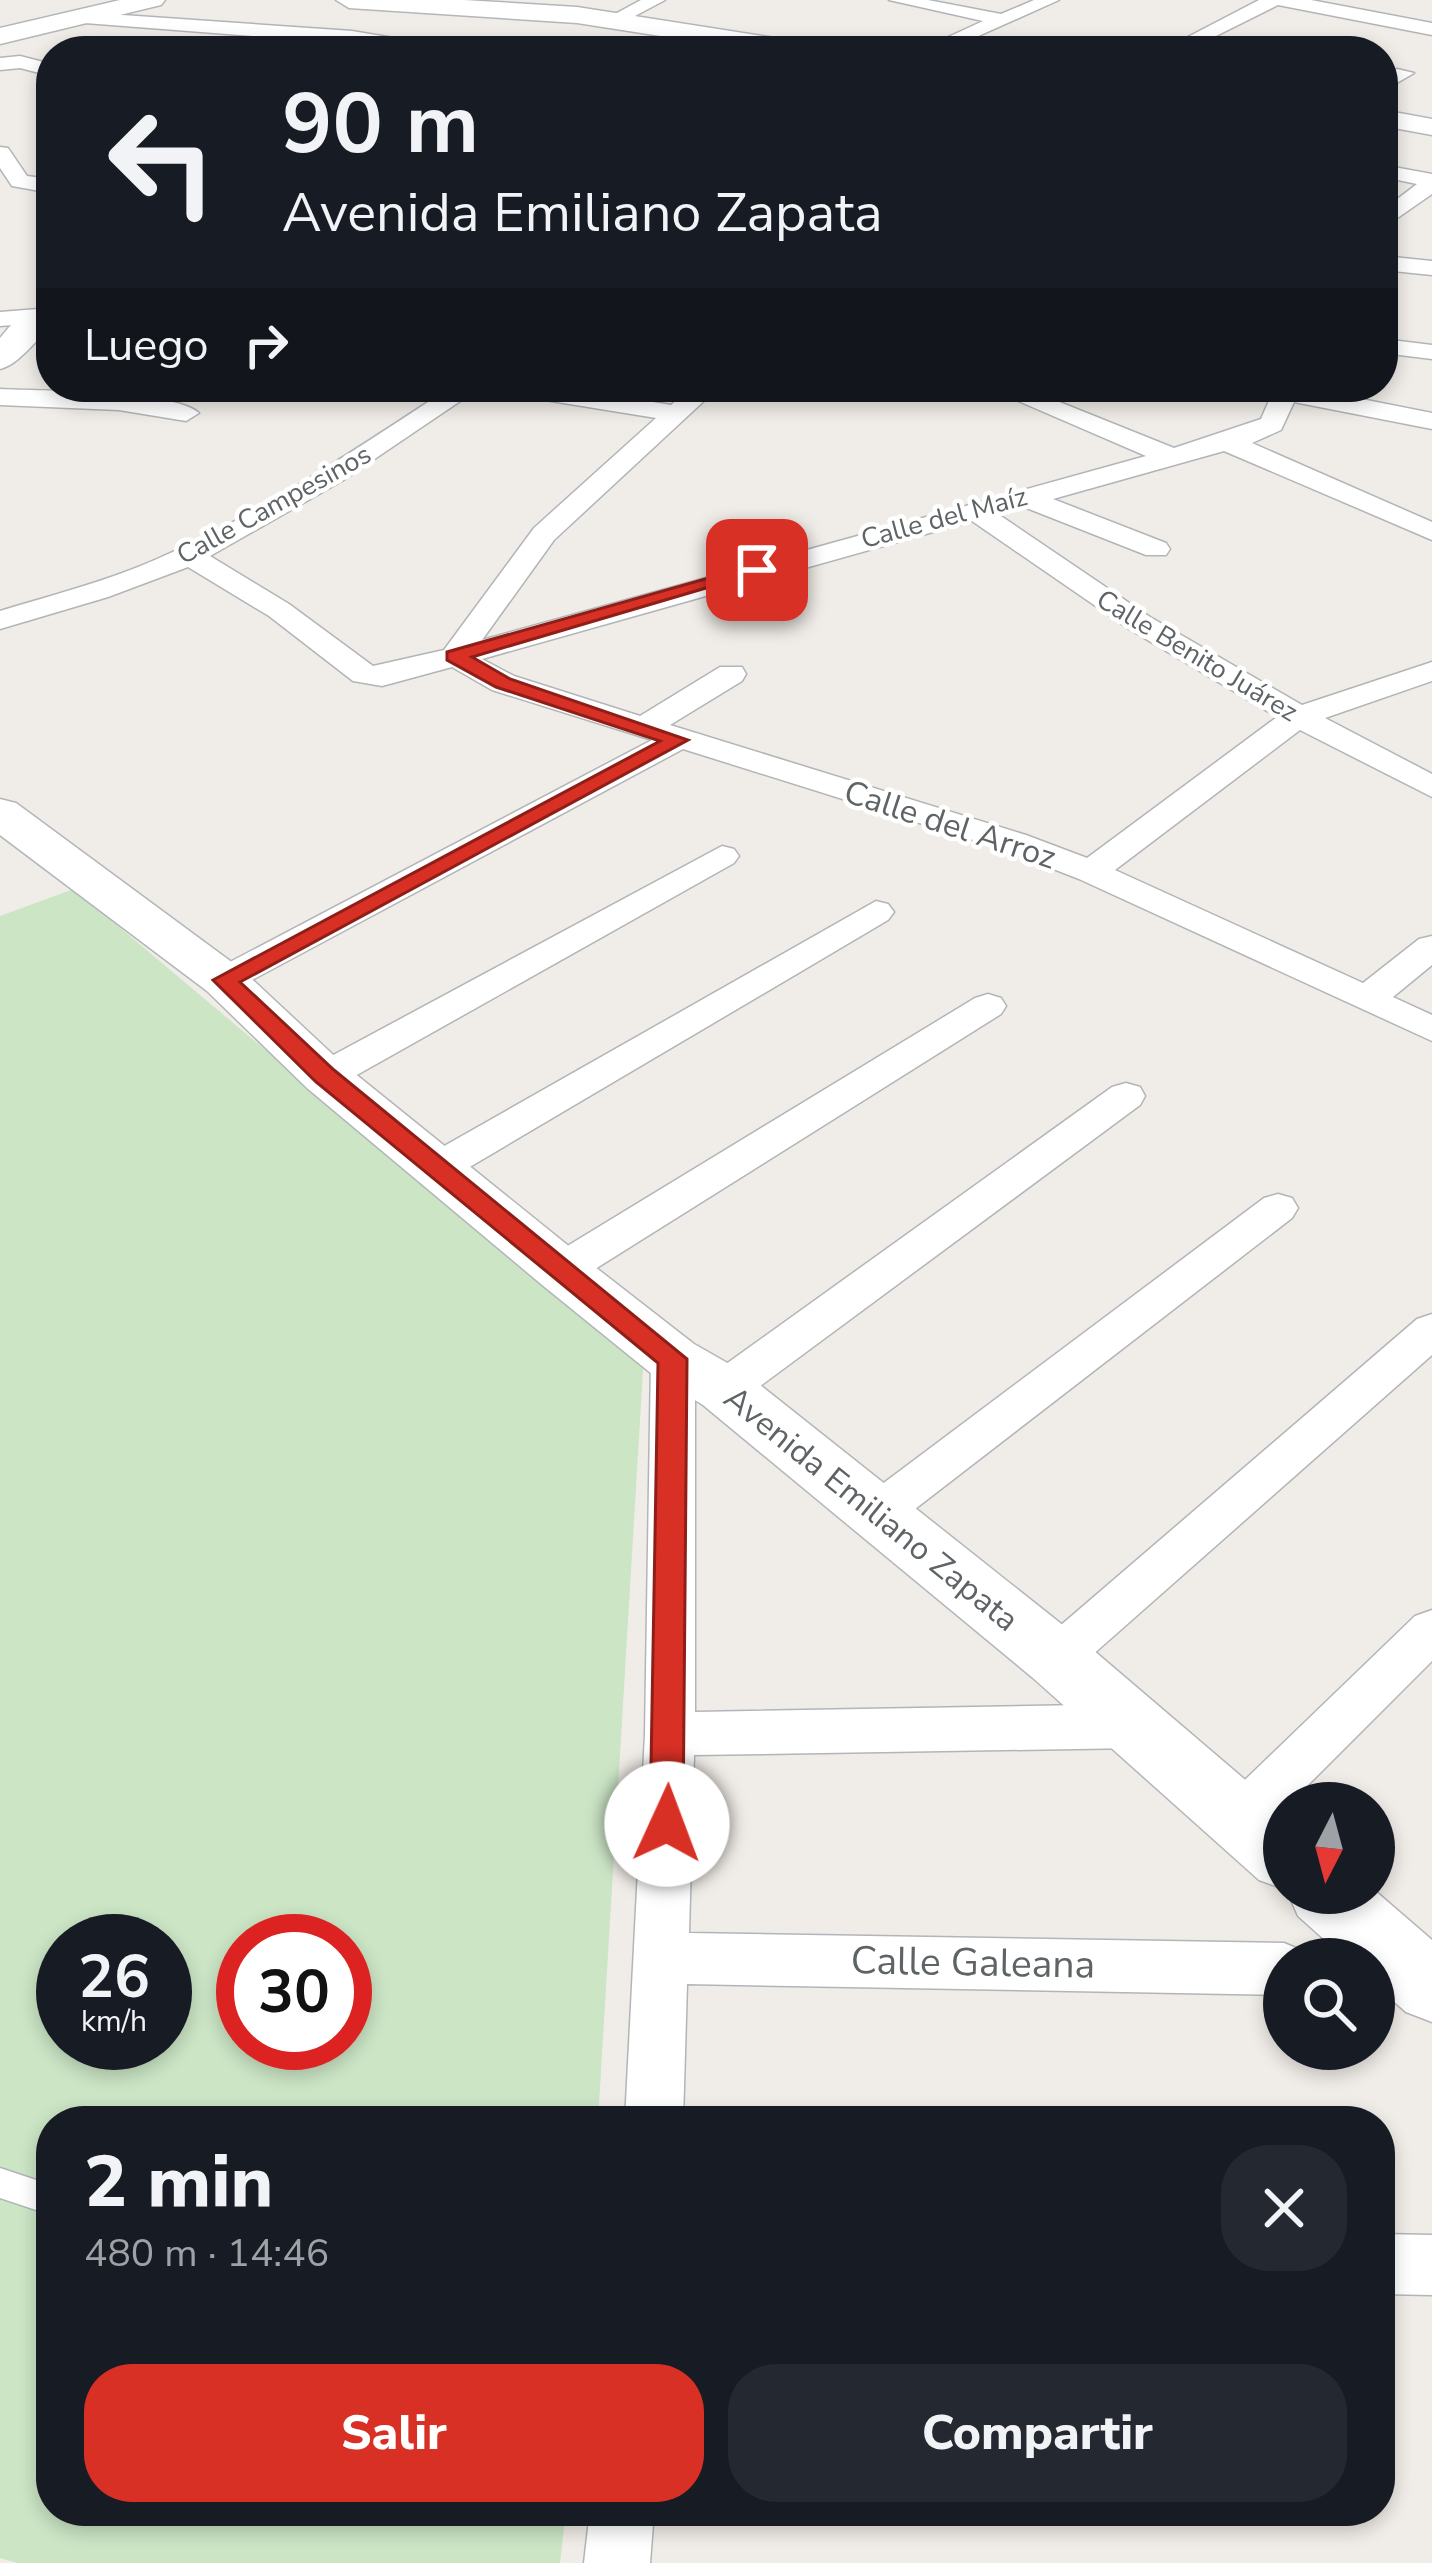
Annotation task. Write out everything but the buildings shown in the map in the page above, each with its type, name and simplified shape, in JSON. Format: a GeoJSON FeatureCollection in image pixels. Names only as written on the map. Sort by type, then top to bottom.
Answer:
{"type":"FeatureCollection","features":[{"type":"Feature","properties":{"kind":"main road"},"geometry":{"type":"LineString","coordinates":[[0,36],[152,0]]}},
{"type":"Feature","properties":{"kind":"main road"},"geometry":{"type":"LineString","coordinates":[[349,0],[611,21],[709,36]]}},
{"type":"Feature","properties":{"kind":"main road"},"geometry":{"type":"LineString","coordinates":[[586,36],[611,21]]}},
{"type":"Feature","properties":{"kind":"main road"},"geometry":{"type":"LineString","coordinates":[[1398,121],[1432,127]]}},
{"type":"Feature","properties":{"kind":"main road"},"geometry":{"type":"LineString","coordinates":[[0,358],[36,324]]}},
{"type":"Feature","properties":{"kind":"main road","name":"Avenida Emiliano Zapata"},"geometry":{"type":"LineString","coordinates":[[0,813],[224,980],[325,1076],[561,1270],[673,1359],[724,1389],[1056,1658],[1263,1838]]}},
{"type":"Feature","properties":{"kind":"main road"},"geometry":{"type":"LineString","coordinates":[[1345,1914],[1406,1976]]}},
{"type":"Feature","properties":{"kind":"street"},"geometry":{"type":"LineString","coordinates":[[611,21],[656,0]]}},
{"type":"Feature","properties":{"kind":"street"},"geometry":{"type":"LineString","coordinates":[[898,0],[1006,20]]}},
{"type":"Feature","properties":{"kind":"street"},"geometry":{"type":"LineString","coordinates":[[966,36],[1050,0]]}},
{"type":"Feature","properties":{"kind":"street"},"geometry":{"type":"LineString","coordinates":[[1202,36],[1277,0],[1432,29]]}},
{"type":"Feature","properties":{"kind":"street"},"geometry":{"type":"LineString","coordinates":[[394,36],[438,5]]}},
{"type":"Feature","properties":{"kind":"street"},"geometry":{"type":"LineString","coordinates":[[80,18],[185,36]]}},
{"type":"Feature","properties":{"kind":"street"},"geometry":{"type":"LineString","coordinates":[[0,64],[36,66]]}},
{"type":"Feature","properties":{"kind":"street"},"geometry":{"type":"LineString","coordinates":[[1398,77],[1405,73]]}},
{"type":"Feature","properties":{"kind":"street"},"geometry":{"type":"LineString","coordinates":[[0,153],[10,184]]}},
{"type":"Feature","properties":{"kind":"street"},"geometry":{"type":"LineString","coordinates":[[1398,174],[1432,182]]}},
{"type":"Feature","properties":{"kind":"street"},"geometry":{"type":"LineString","coordinates":[[1398,209],[1432,182]]}},
{"type":"Feature","properties":{"kind":"street"},"geometry":{"type":"LineString","coordinates":[[1398,265],[1432,268]]}},
{"type":"Feature","properties":{"kind":"street"},"geometry":{"type":"LineString","coordinates":[[0,319],[36,316]]}},
{"type":"Feature","properties":{"kind":"street"},"geometry":{"type":"LineString","coordinates":[[1398,348],[1432,352]]}},
{"type":"Feature","properties":{"kind":"street"},"geometry":{"type":"LineString","coordinates":[[0,397],[36,399]]}},
{"type":"Feature","properties":{"kind":"street"},"geometry":{"type":"LineString","coordinates":[[119,402],[186,413]]}},
{"type":"Feature","properties":{"kind":"street","name":"Calle Campesinos"},"geometry":{"type":"LineString","coordinates":[[0,620],[101,590],[190,556],[338,473],[445,402]]}},
{"type":"Feature","properties":{"kind":"street"},"geometry":{"type":"LineString","coordinates":[[605,402],[672,413]]}},
{"type":"Feature","properties":{"kind":"street"},"geometry":{"type":"LineString","coordinates":[[454,656],[544,533],[686,402]]}},
{"type":"Feature","properties":{"kind":"street"},"geometry":{"type":"LineString","coordinates":[[1036,402],[1168,455]]}},
{"type":"Feature","properties":{"kind":"street","name":"Calle del Maíz"},"geometry":{"type":"LineString","coordinates":[[190,556],[278,610],[364,674],[382,677],[1227,442],[1272,424],[1281,402]]}},
{"type":"Feature","properties":{"kind":"street"},"geometry":{"type":"LineString","coordinates":[[1343,402],[1432,421]]}},
{"type":"Feature","properties":{"kind":"street"},"geometry":{"type":"LineString","coordinates":[[1227,442],[1432,532]]}},
{"type":"Feature","properties":{"kind":"street"},"geometry":{"type":"LineString","coordinates":[[1024,496],[1156,549]]}},
{"type":"Feature","properties":{"kind":"street","name":"Calle Benito Juárez"},"geometry":{"type":"LineString","coordinates":[[973,509],[1191,658],[1432,787]]}},
{"type":"Feature","properties":{"kind":"street","name":"Calle del Arroz"},"geometry":{"type":"LineString","coordinates":[[454,656],[503,683],[1014,842],[1091,872],[1432,1029]]}},
{"type":"Feature","properties":{"kind":"street"},"geometry":{"type":"LineString","coordinates":[[1091,872],[1297,717],[1432,671]]}},
{"type":"Feature","properties":{"kind":"street"},"geometry":{"type":"LineString","coordinates":[[641,728],[731,674]]}},
{"type":"Feature","properties":{"kind":"street"},"geometry":{"type":"LineString","coordinates":[[224,980],[678,740]]}},
{"type":"Feature","properties":{"kind":"street"},"geometry":{"type":"LineString","coordinates":[[325,1076],[722,856]]}},
{"type":"Feature","properties":{"kind":"street"},"geometry":{"type":"LineString","coordinates":[[437,1168],[876,911]]}},
{"type":"Feature","properties":{"kind":"street"},"geometry":{"type":"LineString","coordinates":[[1368,998],[1432,946]]}},
{"type":"Feature","properties":{"kind":"street"},"geometry":{"type":"LineString","coordinates":[[561,1270],[988,1006]]}},
{"type":"Feature","properties":{"kind":"street"},"geometry":{"type":"LineString","coordinates":[[724,1389],[1126,1096]]}},
{"type":"Feature","properties":{"kind":"street"},"geometry":{"type":"LineString","coordinates":[[877,1513],[1278,1208]]}},
{"type":"Feature","properties":{"kind":"street"},"geometry":{"type":"LineString","coordinates":[[1056,1658],[1432,1330]]}},
{"type":"Feature","properties":{"kind":"street"},"geometry":{"type":"LineString","coordinates":[[655,2106],[670,1734],[673,1359]]}},
{"type":"Feature","properties":{"kind":"street"},"geometry":{"type":"LineString","coordinates":[[1240,1818],[1432,1630]]}},
{"type":"Feature","properties":{"kind":"street"},"geometry":{"type":"LineString","coordinates":[[670,1734],[1136,1726]]}},
{"type":"Feature","properties":{"kind":"street","name":"Calle Galeana"},"geometry":{"type":"LineString","coordinates":[[662,1958],[1263,1969]]}},
{"type":"Feature","properties":{"kind":"street"},"geometry":{"type":"LineString","coordinates":[[1395,2264],[1432,2265]]}},
{"type":"Feature","properties":{"kind":"street"},"geometry":{"type":"LineString","coordinates":[[617,2563],[621,2526]]}},
{"type":"Feature","properties":{"kind":"lane"},"geometry":{"type":"LineString","coordinates":[[0,2183],[36,2195]]}},
{"type":"Feature","properties":{"kind":"green space"},"geometry":{"type":"Polygon","coordinates":[[[74,889],[327,1102],[644,1354],[599,2106],[36,2106],[36,2526],[564,2526],[560,2563],[17,2563],[0,2558],[0,916],[74,889]]]}},
{"type":"Feature","properties":{"kind":"route"},"geometry":{"type":"LineString","coordinates":[[667,1824],[673,1359],[325,1076],[224,980],[678,740],[503,683],[454,656],[757,570]]}}]}
